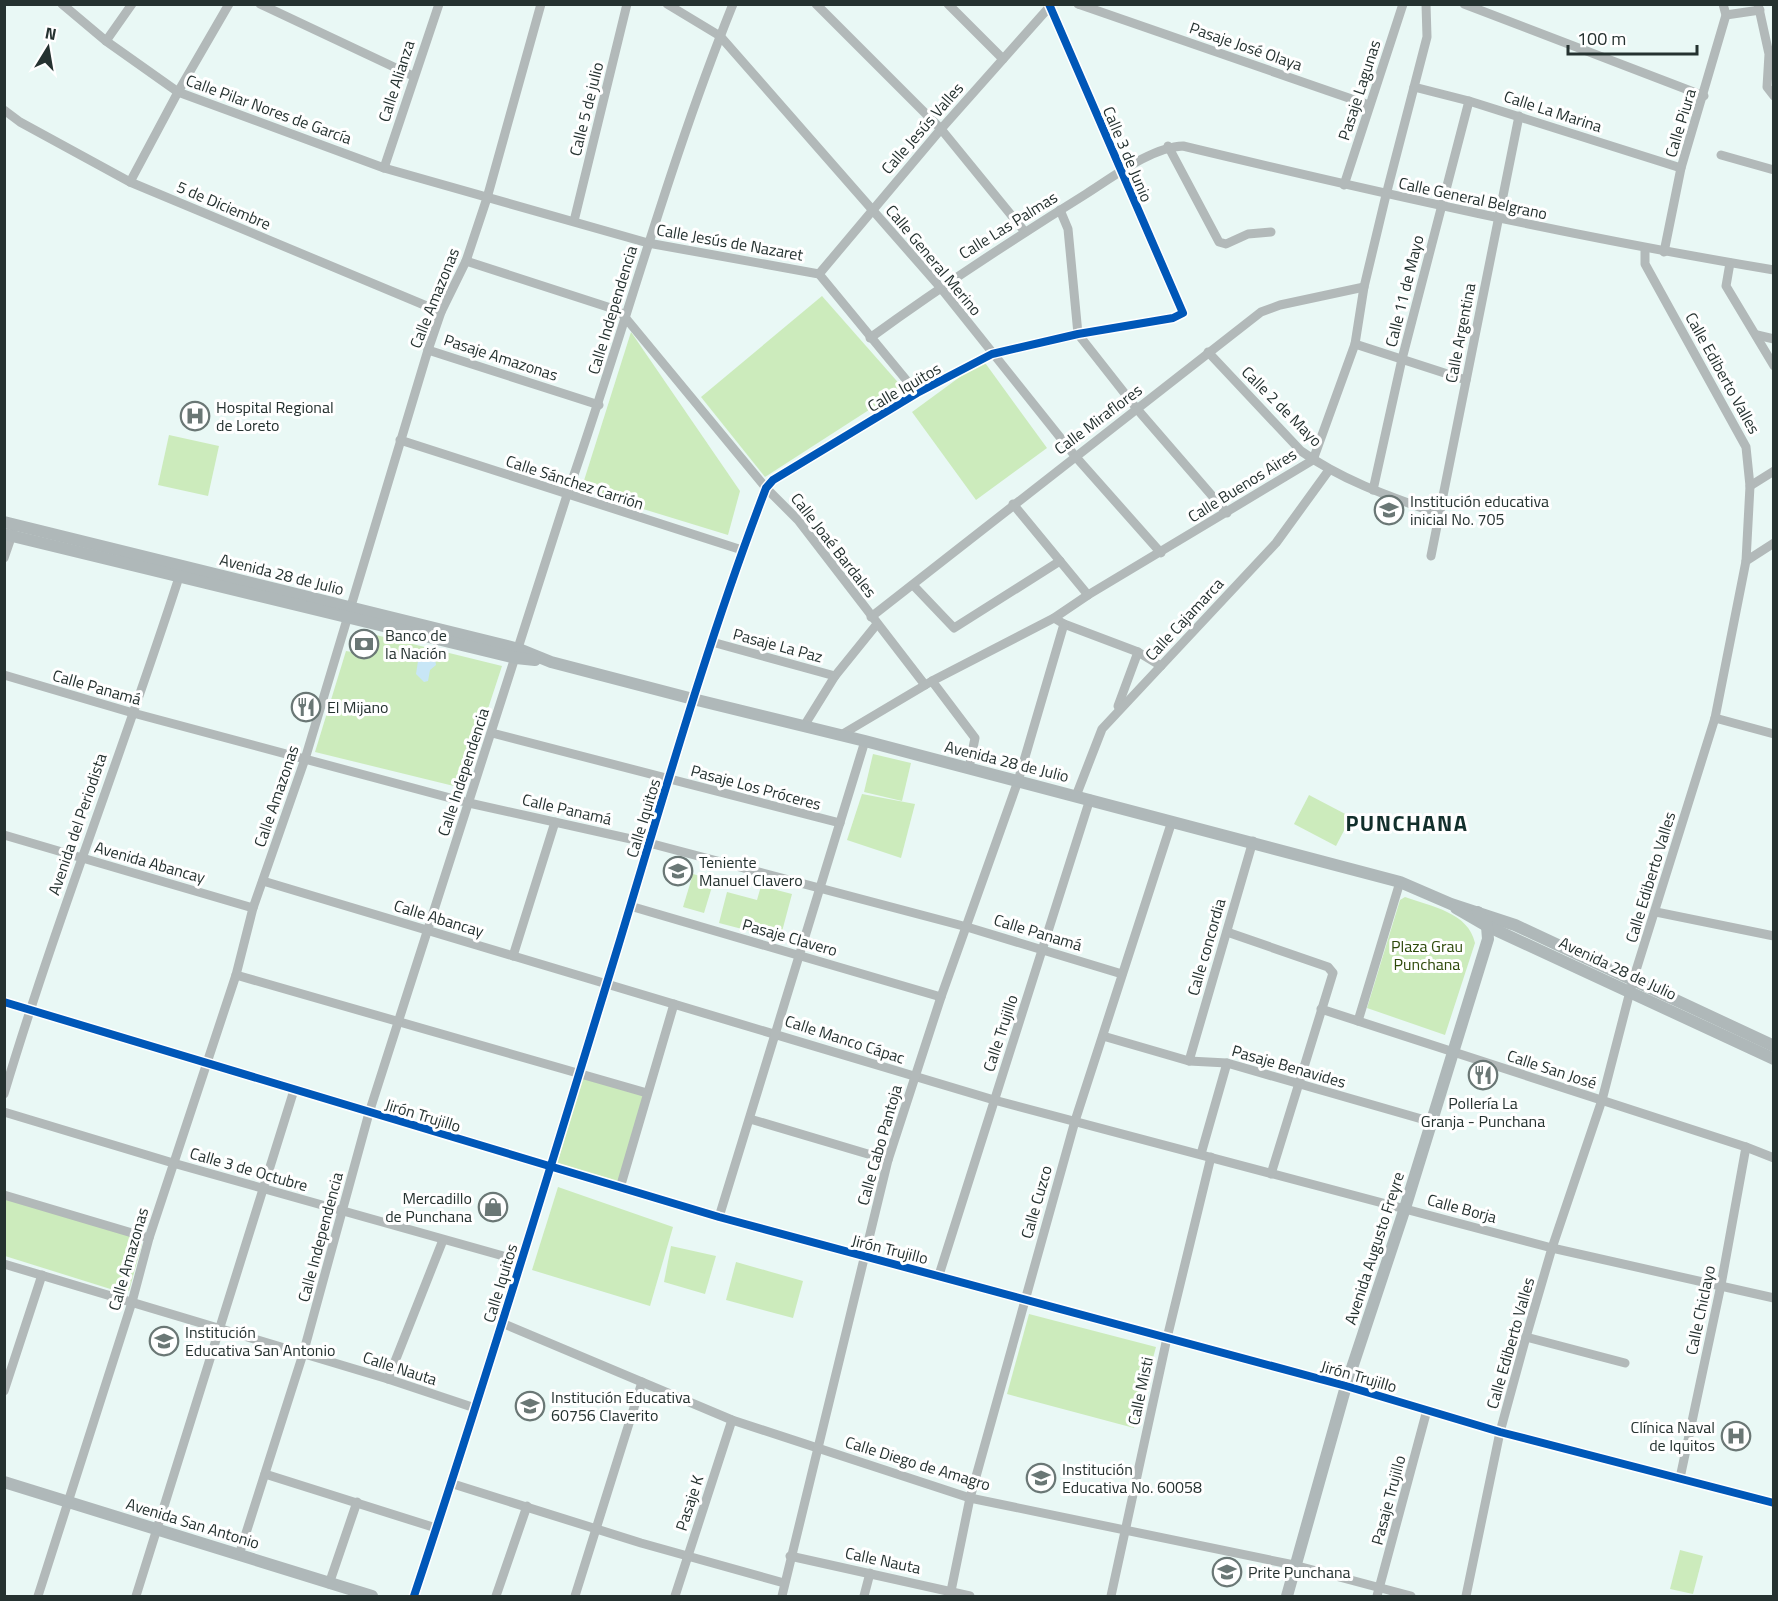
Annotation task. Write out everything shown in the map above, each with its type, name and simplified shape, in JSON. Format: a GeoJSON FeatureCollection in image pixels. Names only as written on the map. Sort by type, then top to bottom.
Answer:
{"type":"FeatureCollection","features":[{"type":"Feature","properties":{"kind":"main road","name":"Avenida 28 de Julio"},"geometry":{"type":"LineString","coordinates":[[9,529],[865,741],[1253,841],[1400,882],[1451,904],[1515,926],[1773,1059]]}},
{"type":"Feature","properties":{"kind":"main road","name":"Avenida 28 de Julio"},"geometry":{"type":"LineString","coordinates":[[1451,904],[1463,915],[1486,926],[1773,1046]]}},
{"type":"Feature","properties":{"kind":"main road"},"geometry":{"type":"LineString","coordinates":[[1478,912],[1486,926]]}},
{"type":"Feature","properties":{"kind":"main road","name":"Avenida Augusto Freyre"},"geometry":{"type":"LineString","coordinates":[[1287,1596],[1294,1564],[1346,1386],[1405,1208],[1488,939],[1486,926]]}},
{"type":"Feature","properties":{"kind":"main road","name":"Avenida San Antonio"},"geometry":{"type":"LineString","coordinates":[[4,1482],[372,1596]]}},
{"type":"Feature","properties":{"kind":"street","name":"Calle Pilar Nores de García"},"geometry":{"type":"LineString","coordinates":[[62,4],[106,41],[178,92],[384,168],[487,198]]}},
{"type":"Feature","properties":{"kind":"street"},"geometry":{"type":"LineString","coordinates":[[106,41],[132,4]]}},
{"type":"Feature","properties":{"kind":"street"},"geometry":{"type":"LineString","coordinates":[[130,182],[229,4]]}},
{"type":"Feature","properties":{"kind":"street"},"geometry":{"type":"LineString","coordinates":[[260,4],[413,76]]}},
{"type":"Feature","properties":{"kind":"street","name":"Calle Alianza"},"geometry":{"type":"LineString","coordinates":[[384,168],[439,4]]}},
{"type":"Feature","properties":{"kind":"street","name":"Calle Amazonas"},"geometry":{"type":"LineString","coordinates":[[38,1596],[132,1302],[149,1238],[236,975],[253,908],[305,759],[428,350],[441,312],[466,261],[487,198],[541,4]]}},
{"type":"Feature","properties":{"kind":"street","name":"Calle 5 de julio"},"geometry":{"type":"LineString","coordinates":[[573,221],[627,4]]}},
{"type":"Feature","properties":{"kind":"street","name":"Calle General Merino"},"geometry":{"type":"LineString","coordinates":[[667,4],[720,36],[940,287],[1075,456],[1161,553]]}},
{"type":"Feature","properties":{"kind":"street","name":"Calle Independencia"},"geometry":{"type":"LineString","coordinates":[[239,1555],[303,1354],[344,1212],[369,1113],[598,405],[624,316],[733,4]]}},
{"type":"Feature","properties":{"kind":"street"},"geometry":{"type":"LineString","coordinates":[[816,4],[940,129],[1025,232]]}},
{"type":"Feature","properties":{"kind":"street"},"geometry":{"type":"LineString","coordinates":[[948,4],[1003,58]]}},
{"type":"Feature","properties":{"kind":"street","name":"Pasaje José Olaya"},"geometry":{"type":"LineString","coordinates":[[1078,4],[1369,105]]}},
{"type":"Feature","properties":{"kind":"street","name":"Pasaje Lagunas"},"geometry":{"type":"LineString","coordinates":[[1344,185],[1403,4]]}},
{"type":"Feature","properties":{"kind":"street","name":"Calle Buenos Aires"},"geometry":{"type":"LineString","coordinates":[[841,735],[928,683],[1054,618],[1088,595],[1313,460],[1355,344],[1364,287],[1427,36],[1426,4]]}},
{"type":"Feature","properties":{"kind":"street"},"geometry":{"type":"LineString","coordinates":[[1464,4],[1704,96]]}},
{"type":"Feature","properties":{"kind":"street","name":"Calle Jesús Valles"},"geometry":{"type":"LineString","coordinates":[[819,274],[871,209],[1050,5]]}},
{"type":"Feature","properties":{"kind":"street","name":"Calle 3 de Junio"},"geometry":{"type":"LineString","coordinates":[[1050,5],[1120,173],[1183,313]]}},
{"type":"Feature","properties":{"kind":"street"},"geometry":{"type":"LineString","coordinates":[[1723,8],[1759,7],[1768,54],[1767,87],[1773,96]]}},
{"type":"Feature","properties":{"kind":"street","name":"Calle Piura"},"geometry":{"type":"LineString","coordinates":[[1664,252],[1681,168],[1704,96],[1723,8]]}},
{"type":"Feature","properties":{"kind":"street","name":"Calle La Marina"},"geometry":{"type":"LineString","coordinates":[[1414,87],[1468,100],[1681,168]]}},
{"type":"Feature","properties":{"kind":"street","name":"Calle 11 de Mayo"},"geometry":{"type":"LineString","coordinates":[[1373,490],[1402,359],[1468,100]]}},
{"type":"Feature","properties":{"kind":"street","name":"5 de Diciembre"},"geometry":{"type":"LineString","coordinates":[[4,110],[21,122],[130,182],[441,312]]}},
{"type":"Feature","properties":{"kind":"street","name":"Calle Argentina"},"geometry":{"type":"LineString","coordinates":[[1431,556],[1519,116]]}},
{"type":"Feature","properties":{"kind":"street"},"geometry":{"type":"LineString","coordinates":[[1168,146],[1219,242],[1222,244],[1248,234],[1271,232]]}},
{"type":"Feature","properties":{"kind":"street","name":"Calle Las Palmas"},"geometry":{"type":"LineString","coordinates":[[870,338],[940,287],[1025,232],[1168,146]]}},
{"type":"Feature","properties":{"kind":"street","name":"Calle General Belgrano"},"geometry":{"type":"LineString","coordinates":[[1168,146],[1183,146],[1440,207],[1645,249],[1773,270]]}},
{"type":"Feature","properties":{"kind":"street"},"geometry":{"type":"LineString","coordinates":[[1720,155],[1773,170]]}},
{"type":"Feature","properties":{"kind":"street","name":"Calle Jesús de Nazaret"},"geometry":{"type":"LineString","coordinates":[[487,198],[648,243],[819,274],[917,393]]}},
{"type":"Feature","properties":{"kind":"street"},"geometry":{"type":"LineString","coordinates":[[1060,210],[1068,229],[1078,334],[1137,409],[1227,513]]}},
{"type":"Feature","properties":{"kind":"street","name":"Calle Ediberto Valles"},"geometry":{"type":"LineString","coordinates":[[1466,1596],[1500,1432],[1526,1337],[1552,1248],[1602,1100],[1632,986],[1715,718],[1746,561],[1750,486],[1746,447],[1645,264],[1645,249]]}},
{"type":"Feature","properties":{"kind":"street"},"geometry":{"type":"LineString","coordinates":[[466,261],[617,310],[624,316]]}},
{"type":"Feature","properties":{"kind":"street"},"geometry":{"type":"LineString","coordinates":[[1730,263],[1726,286],[1732,299],[1757,335],[1773,366]]}},
{"type":"Feature","properties":{"kind":"street","name":"Calle Miraflores"},"geometry":{"type":"LineString","coordinates":[[804,726],[874,621],[913,585],[1013,504],[1261,312],[1280,305],[1364,287]]}},
{"type":"Feature","properties":{"kind":"street","name":"Calle Iquitos"},"geometry":{"type":"LineString","coordinates":[[414,1596],[551,1167],[693,699],[742,550],[766,488],[773,480],[917,393],[992,354],[1078,334],[1173,318],[1183,313]]}},
{"type":"Feature","properties":{"kind":"street","name":"Calle Joaé Bardales"},"geometry":{"type":"LineString","coordinates":[[624,316],[766,488],[798,520],[874,621],[975,738],[969,768]]}},
{"type":"Feature","properties":{"kind":"street"},"geometry":{"type":"LineString","coordinates":[[1757,335],[1773,339]]}},
{"type":"Feature","properties":{"kind":"street"},"geometry":{"type":"LineString","coordinates":[[1355,344],[1466,380]]}},
{"type":"Feature","properties":{"kind":"street","name":"Pasaje Amazonas"},"geometry":{"type":"LineString","coordinates":[[428,350],[598,405]]}},
{"type":"Feature","properties":{"kind":"street","name":"Calle 2 de Mayo"},"geometry":{"type":"LineString","coordinates":[[1208,352],[1301,451],[1313,460],[1373,490],[1439,514]]}},
{"type":"Feature","properties":{"kind":"street","name":"Calle Sánchez Carrión"},"geometry":{"type":"LineString","coordinates":[[400,440],[742,550]]}},
{"type":"Feature","properties":{"kind":"street","name":"Calle Cajamarca"},"geometry":{"type":"LineString","coordinates":[[1076,796],[1102,729],[1116,711],[1276,543],[1329,470]]}},
{"type":"Feature","properties":{"kind":"street"},"geometry":{"type":"LineString","coordinates":[[1750,486],[1773,471]]}},
{"type":"Feature","properties":{"kind":"street"},"geometry":{"type":"LineString","coordinates":[[1013,504],[1088,595]]}},
{"type":"Feature","properties":{"kind":"street"},"geometry":{"type":"LineString","coordinates":[[4,558],[9,529]]}},
{"type":"Feature","properties":{"kind":"street"},"geometry":{"type":"LineString","coordinates":[[1746,561],[1773,543]]}},
{"type":"Feature","properties":{"kind":"street"},"geometry":{"type":"LineString","coordinates":[[913,585],[954,628],[1060,561]]}},
{"type":"Feature","properties":{"kind":"street","name":"Avenida del Periodista"},"geometry":{"type":"LineString","coordinates":[[4,1094],[29,1009],[80,858],[133,713],[181,571]]}},
{"type":"Feature","properties":{"kind":"street"},"geometry":{"type":"LineString","coordinates":[[1054,618],[1064,624],[1138,652],[1161,666]]}},
{"type":"Feature","properties":{"kind":"street","name":"Calle Cabo Pantoja"},"geometry":{"type":"LineString","coordinates":[[782,1596],[888,1160],[941,997],[1018,781],[1064,624]]}},
{"type":"Feature","properties":{"kind":"street","name":"Pasaje La Paz"},"geometry":{"type":"LineString","coordinates":[[712,642],[836,676]]}},
{"type":"Feature","properties":{"kind":"street"},"geometry":{"type":"LineString","coordinates":[[1116,711],[1138,652]]}},
{"type":"Feature","properties":{"kind":"street","name":"Calle Panamá"},"geometry":{"type":"LineString","coordinates":[[4,675],[133,713],[469,802],[649,843],[819,890],[967,927],[1122,974]]}},
{"type":"Feature","properties":{"kind":"street"},"geometry":{"type":"LineString","coordinates":[[1715,718],[1773,734]]}},
{"type":"Feature","properties":{"kind":"street","name":"Pasaje Los Próceres"},"geometry":{"type":"LineString","coordinates":[[492,732],[840,823]]}},
{"type":"Feature","properties":{"kind":"street"},"geometry":{"type":"LineString","coordinates":[[719,1217],[865,741]]}},
{"type":"Feature","properties":{"kind":"street","name":"Calle Trujillo"},"geometry":{"type":"LineString","coordinates":[[939,1275],[1090,800]]}},
{"type":"Feature","properties":{"kind":"street","name":"Calle Cuzco"},"geometry":{"type":"LineString","coordinates":[[950,1593],[970,1498],[1024,1298],[1075,1121],[1172,821]]}},
{"type":"Feature","properties":{"kind":"street"},"geometry":{"type":"LineString","coordinates":[[513,956],[555,822]]}},
{"type":"Feature","properties":{"kind":"street","name":"Avenida Abancay"},"geometry":{"type":"LineString","coordinates":[[4,836],[253,908]]}},
{"type":"Feature","properties":{"kind":"street","name":"Calle concordia"},"geometry":{"type":"LineString","coordinates":[[1189,1061],[1253,841]]}},
{"type":"Feature","properties":{"kind":"street","name":"Calle Abancay"},"geometry":{"type":"LineString","coordinates":[[263,880],[607,984]]}},
{"type":"Feature","properties":{"kind":"street"},"geometry":{"type":"LineString","coordinates":[[1358,1021],[1400,882]]}},
{"type":"Feature","properties":{"kind":"street","name":"Pasaje Clavero"},"geometry":{"type":"LineString","coordinates":[[630,906],[941,997]]}},
{"type":"Feature","properties":{"kind":"street"},"geometry":{"type":"LineString","coordinates":[[1656,912],[1773,936]]}},
{"type":"Feature","properties":{"kind":"street"},"geometry":{"type":"LineString","coordinates":[[1227,932],[1328,967],[1333,974],[1271,1174]]}},
{"type":"Feature","properties":{"kind":"street"},"geometry":{"type":"LineString","coordinates":[[236,975],[647,1093]]}},
{"type":"Feature","properties":{"kind":"street","name":"Calle Manco Cápac"},"geometry":{"type":"LineString","coordinates":[[607,984],[776,1033],[914,1077],[1075,1121]]}},
{"type":"Feature","properties":{"kind":"street","name":"Jirón Trujillo"},"geometry":{"type":"LineString","coordinates":[[4,1002],[719,1217],[1346,1386],[1500,1432],[1773,1503]]}},
{"type":"Feature","properties":{"kind":"street"},"geometry":{"type":"LineString","coordinates":[[620,1188],[674,1004]]}},
{"type":"Feature","properties":{"kind":"street","name":"Calle San José"},"geometry":{"type":"LineString","coordinates":[[1321,1010],[1746,1147],[1773,1158]]}},
{"type":"Feature","properties":{"kind":"street","name":"Pasaje Benavides"},"geometry":{"type":"LineString","coordinates":[[1103,1036],[1189,1061],[1227,1063],[1432,1122]]}},
{"type":"Feature","properties":{"kind":"street"},"geometry":{"type":"LineString","coordinates":[[1201,1154],[1227,1063]]}},
{"type":"Feature","properties":{"kind":"street"},"geometry":{"type":"LineString","coordinates":[[136,1596],[294,1090]]}},
{"type":"Feature","properties":{"kind":"street","name":"Calle 3 de Octubre"},"geometry":{"type":"LineString","coordinates":[[4,1112],[173,1163],[521,1262]]}},
{"type":"Feature","properties":{"kind":"street"},"geometry":{"type":"LineString","coordinates":[[750,1119],[888,1160]]}},
{"type":"Feature","properties":{"kind":"street","name":"Calle Borja"},"geometry":{"type":"LineString","coordinates":[[1075,1121],[1552,1248],[1773,1298]]}},
{"type":"Feature","properties":{"kind":"street","name":"Calle Chiclayo"},"geometry":{"type":"LineString","coordinates":[[1680,1478],[1721,1285],[1746,1147]]}},
{"type":"Feature","properties":{"kind":"street","name":"Calle Misti"},"geometry":{"type":"LineString","coordinates":[[1111,1596],[1167,1338],[1211,1157]]}},
{"type":"Feature","properties":{"kind":"street"},"geometry":{"type":"LineString","coordinates":[[4,1195],[149,1238]]}},
{"type":"Feature","properties":{"kind":"street"},"geometry":{"type":"LineString","coordinates":[[388,1379],[443,1240]]}},
{"type":"Feature","properties":{"kind":"street","name":"Calle Nauta"},"geometry":{"type":"LineString","coordinates":[[4,1264],[388,1379],[475,1408]]}},
{"type":"Feature","properties":{"kind":"street"},"geometry":{"type":"LineString","coordinates":[[4,1391],[42,1275]]}},
{"type":"Feature","properties":{"kind":"street","name":"Calle Diego de Amagro"},"geometry":{"type":"LineString","coordinates":[[502,1323],[732,1420],[970,1498],[1294,1564],[1379,1592],[1411,1596]]}},
{"type":"Feature","properties":{"kind":"street"},"geometry":{"type":"LineString","coordinates":[[1526,1337],[1625,1363]]}},
{"type":"Feature","properties":{"kind":"street"},"geometry":{"type":"LineString","coordinates":[[575,1596],[642,1382]]}},
{"type":"Feature","properties":{"kind":"street","name":"Pasaje Trujillo"},"geometry":{"type":"LineString","coordinates":[[1379,1592],[1427,1410]]}},
{"type":"Feature","properties":{"kind":"street","name":"Pasaje K"},"geometry":{"type":"LineString","coordinates":[[675,1596],[732,1420]]}},
{"type":"Feature","properties":{"kind":"street"},"geometry":{"type":"LineString","coordinates":[[265,1474],[436,1528]]}},
{"type":"Feature","properties":{"kind":"street"},"geometry":{"type":"LineString","coordinates":[[450,1483],[597,1530],[784,1583]]}},
{"type":"Feature","properties":{"kind":"street"},"geometry":{"type":"LineString","coordinates":[[329,1584],[357,1502]]}},
{"type":"Feature","properties":{"kind":"street"},"geometry":{"type":"LineString","coordinates":[[496,1596],[527,1506]]}},
{"type":"Feature","properties":{"kind":"street","name":"Calle Nauta"},"geometry":{"type":"LineString","coordinates":[[790,1556],[970,1596]]}},
{"type":"Feature","properties":{"kind":"street"},"geometry":{"type":"LineString","coordinates":[[864,1596],[870,1573]]}},
{"type":"Feature","properties":{"kind":"green space"},"geometry":{"type":"Polygon","coordinates":[[[822,296],[903,388],[765,477],[701,397],[822,296]]]}},
{"type":"Feature","properties":{"kind":"green space"},"geometry":{"type":"Polygon","coordinates":[[[631,332],[740,491],[728,535],[581,490],[631,332]]]}},
{"type":"Feature","properties":{"kind":"green space"},"geometry":{"type":"Polygon","coordinates":[[[983,360],[1047,448],[976,500],[912,412],[983,360]]]}},
{"type":"Feature","properties":{"kind":"green space"},"geometry":{"type":"Polygon","coordinates":[[[169,435],[219,446],[208,496],[158,485],[169,435]]]}},
{"type":"Feature","properties":{"kind":"green space"},"geometry":{"type":"Polygon","coordinates":[[[376,635],[502,666],[462,788],[315,752],[346,651],[371,655],[376,635]]]}},
{"type":"Feature","properties":{"kind":"green space"},"geometry":{"type":"Polygon","coordinates":[[[873,754],[911,763],[902,801],[864,792],[873,754]]]}},
{"type":"Feature","properties":{"kind":"green space"},"geometry":{"type":"Polygon","coordinates":[[[862,794],[915,804],[901,858],[847,840],[862,794]]]}},
{"type":"Feature","properties":{"kind":"green space"},"geometry":{"type":"Polygon","coordinates":[[[1309,795],[1351,817],[1336,846],[1294,824],[1309,795]]]}},
{"type":"Feature","properties":{"kind":"green space"},"geometry":{"type":"Polygon","coordinates":[[[693,874],[714,880],[704,913],[683,907],[693,874]]]}},
{"type":"Feature","properties":{"kind":"green space"},"geometry":{"type":"Polygon","coordinates":[[[761,886],[792,894],[780,939],[719,923],[727,892],[757,900],[761,886]]]}},
{"type":"Feature","properties":{"kind":"green space","name":"Plaza Grau Punchana"},"geometry":{"type":"Polygon","coordinates":[[[1405,897],[1457,917],[1465,924],[1475,943],[1445,1035],[1367,1008],[1400,900],[1405,897]]]}},
{"type":"Feature","properties":{"kind":"green space"},"geometry":{"type":"Polygon","coordinates":[[[583,1075],[646,1089],[618,1182],[557,1164],[583,1075]]]}},
{"type":"Feature","properties":{"kind":"green space"},"geometry":{"type":"Polygon","coordinates":[[[558,1187],[673,1227],[650,1306],[532,1270],[558,1187]]]}},
{"type":"Feature","properties":{"kind":"green space"},"geometry":{"type":"Polygon","coordinates":[[[4,1198],[138,1238],[142,1244],[129,1291],[120,1292],[5,1256],[4,1198]]]}},
{"type":"Feature","properties":{"kind":"green space"},"geometry":{"type":"Polygon","coordinates":[[[671,1246],[716,1256],[705,1294],[664,1282],[671,1246]]]}},
{"type":"Feature","properties":{"kind":"green space"},"geometry":{"type":"Polygon","coordinates":[[[736,1262],[803,1281],[793,1318],[726,1300],[736,1262]]]}},
{"type":"Feature","properties":{"kind":"green space"},"geometry":{"type":"Polygon","coordinates":[[[1029,1314],[1156,1347],[1134,1428],[1007,1394],[1029,1314]]]}},
{"type":"Feature","properties":{"kind":"green space"},"geometry":{"type":"Polygon","coordinates":[[[1680,1550],[1703,1556],[1693,1594],[1670,1589],[1680,1550]]]}},
{"type":"Feature","properties":{"kind":"water"},"geometry":{"type":"Polygon","coordinates":[[[427,657],[435,659],[436,665],[430,670],[428,681],[424,682],[416,674],[418,661],[427,657]]]}},
{"type":"Feature","properties":{"kind":"cycle path"},"geometry":{"type":"LineString","coordinates":[[414,1596],[517,1274],[687,718],[766,488],[773,480],[917,393],[992,354],[1078,334],[1173,318],[1183,313],[1049,4]]}},
{"type":"Feature","properties":{"kind":"cycle path"},"geometry":{"type":"LineString","coordinates":[[4,1002],[719,1217],[1346,1386],[1500,1432],[1774,1503]]}},
{"type":"Feature","properties":{"kind":"place","name":"Hospital Regional de Loreto"},"geometry":{"type":"Point","coordinates":[195,416]}},
{"type":"Feature","properties":{"kind":"place","name":"Institución educativa inicial No. 705"},"geometry":{"type":"Point","coordinates":[1389,510]}},
{"type":"Feature","properties":{"kind":"place","name":"Banco de la Nación"},"geometry":{"type":"Point","coordinates":[364,644]}},
{"type":"Feature","properties":{"kind":"place","name":"El Mijano"},"geometry":{"type":"Point","coordinates":[306,707]}},
{"type":"Feature","properties":{"kind":"place","name":"Teniente Manuel Clavero"},"geometry":{"type":"Point","coordinates":[678,871]}},
{"type":"Feature","properties":{"kind":"place","name":"Pollería La Granja - Punchana"},"geometry":{"type":"Point","coordinates":[1483,1075]}},
{"type":"Feature","properties":{"kind":"place","name":"Mercadillo de Punchana"},"geometry":{"type":"Point","coordinates":[493,1207]}},
{"type":"Feature","properties":{"kind":"place","name":"Institución Educativa San Antonio"},"geometry":{"type":"Point","coordinates":[164,1341]}},
{"type":"Feature","properties":{"kind":"place","name":"Institución Educativa 60756 Claverito"},"geometry":{"type":"Point","coordinates":[530,1406]}},
{"type":"Feature","properties":{"kind":"place","name":"Clínica Naval de Iquitos"},"geometry":{"type":"Point","coordinates":[1736,1436]}},
{"type":"Feature","properties":{"kind":"place","name":"Institución Educativa No. 60058"},"geometry":{"type":"Point","coordinates":[1041,1478]}},
{"type":"Feature","properties":{"kind":"place","name":"Prite Punchana"},"geometry":{"type":"Point","coordinates":[1227,1572]}},
{"type":"Feature","properties":{"kind":"district","name":"PUNCHANA"},"geometry":{"type":"Point","coordinates":[1407,823]}}]}
